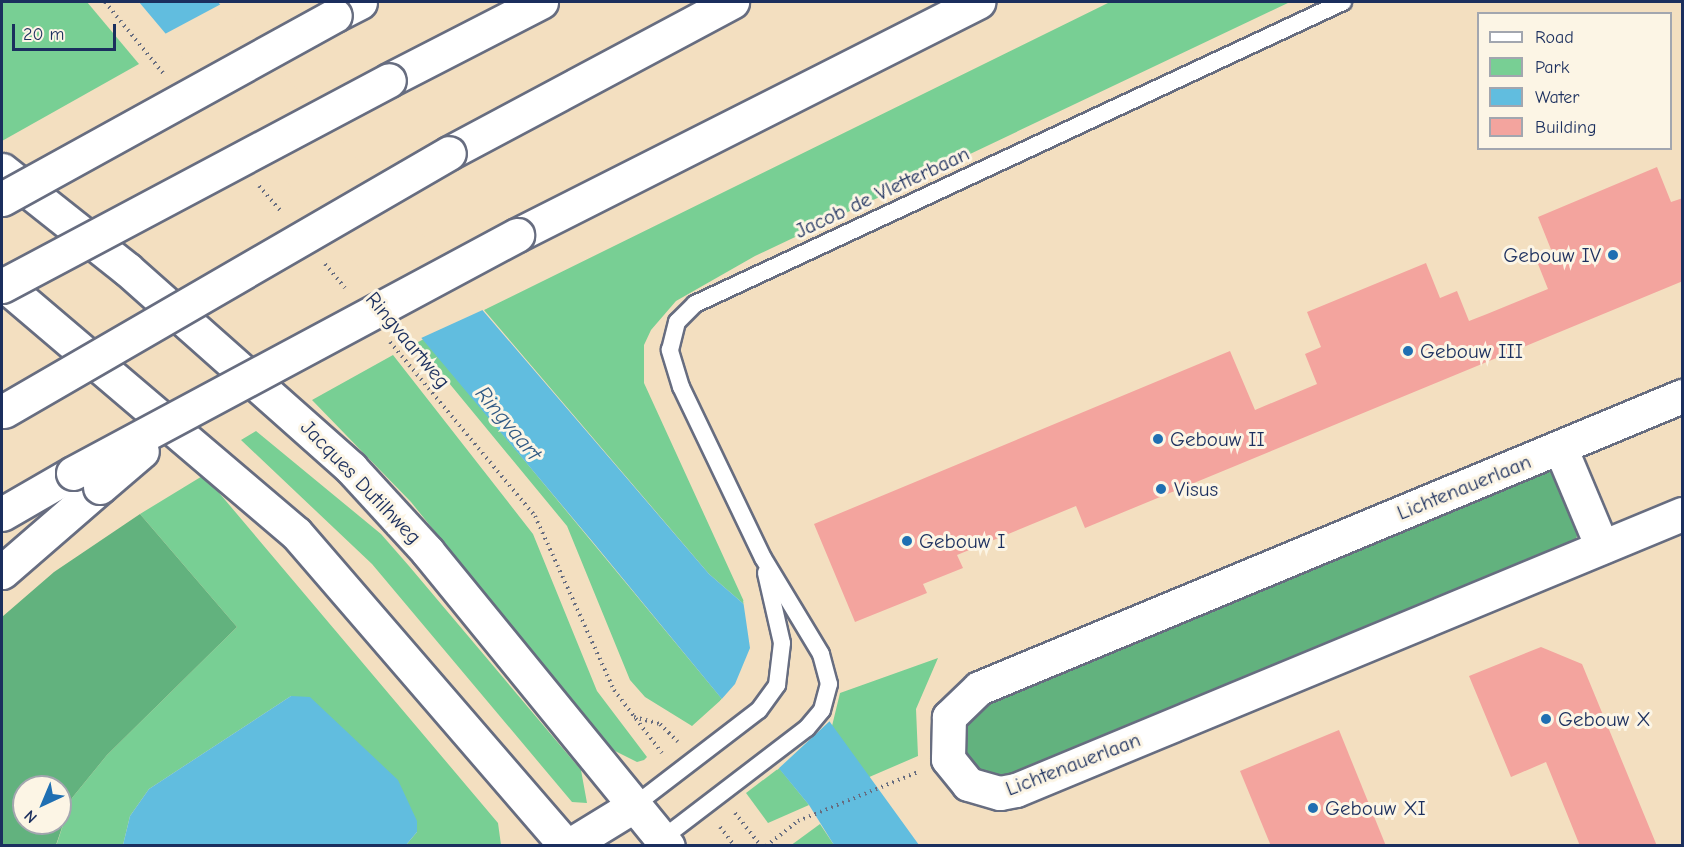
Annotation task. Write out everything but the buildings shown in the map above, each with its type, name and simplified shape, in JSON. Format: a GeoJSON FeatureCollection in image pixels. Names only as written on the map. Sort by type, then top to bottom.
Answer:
{"type":"FeatureCollection","features":[{"type":"Feature","properties":{"kind":"main road"},"geometry":{"type":"LineString","coordinates":[[541,2],[388,80],[2,285],[296,533],[567,846],[635,805]]}},
{"type":"Feature","properties":{"kind":"main road"},"geometry":{"type":"LineString","coordinates":[[3,411],[449,153],[732,2]]}},
{"type":"Feature","properties":{"kind":"main road"},"geometry":{"type":"LineString","coordinates":[[2,514],[87,480],[198,404],[517,235],[978,2]]}},
{"type":"Feature","properties":{"kind":"main road"},"geometry":{"type":"LineString","coordinates":[[2,199],[347,8]]}},
{"type":"Feature","properties":{"kind":"main road","name":"Jacques Dutilhweg"},"geometry":{"type":"LineString","coordinates":[[2,170],[127,269],[320,436],[427,551],[635,805],[662,843]]}},
{"type":"Feature","properties":{"kind":"main road","name":"Lichtenauerlaan"},"geometry":{"type":"LineString","coordinates":[[1683,396],[979,688],[949,717],[948,759],[968,784],[1000,793],[1016,790],[1683,514]]}},
{"type":"Feature","properties":{"kind":"main road"},"geometry":{"type":"LineString","coordinates":[[1560,447],[1602,547]]}},
{"type":"Feature","properties":{"kind":"main road"},"geometry":{"type":"LineString","coordinates":[[2,572],[87,480]]}},
{"type":"Feature","properties":{"kind":"lane","name":"Jacob de Vletterbaan"},"geometry":{"type":"LineString","coordinates":[[662,843],[807,728],[822,710],[829,684],[821,654],[763,558],[673,367],[672,333],[695,304],[1344,2]]}},
{"type":"Feature","properties":{"kind":"lane","name":"Jacob de Vletterbaan"},"geometry":{"type":"LineString","coordinates":[[635,805],[759,710],[777,686],[782,643],[763,558]]}},
{"type":"Feature","properties":{"kind":"path"},"geometry":{"type":"LineString","coordinates":[[276,205],[291,223]]}},
{"type":"Feature","properties":{"kind":"path","name":"Ringvaartweg"},"geometry":{"type":"LineString","coordinates":[[321,260],[352,296]]}},
{"type":"Feature","properties":{"kind":"path","name":"Ringvaartweg"},"geometry":{"type":"LineString","coordinates":[[382,333],[535,516],[614,690],[633,717]]}},
{"type":"Feature","properties":{"kind":"path"},"geometry":{"type":"LineString","coordinates":[[766,846],[798,821],[904,778]]}},
{"type":"Feature","properties":{"kind":"green space"},"geometry":{"type":"Polygon","coordinates":[[[2,2],[87,2],[139,64],[2,141],[2,2]]]}},
{"type":"Feature","properties":{"kind":"green space"},"geometry":{"type":"Polygon","coordinates":[[[1110,2],[1290,2],[755,256],[676,301],[651,330],[644,345],[644,383],[746,606],[709,574],[484,310],[1110,2]]]}},
{"type":"Feature","properties":{"kind":"green space"},"geometry":{"type":"Polygon","coordinates":[[[424,339],[722,699],[692,726],[645,697],[630,680],[567,526],[416,343],[424,339]]]}},
{"type":"Feature","properties":{"kind":"green space"},"geometry":{"type":"Polygon","coordinates":[[[393,355],[533,534],[597,691],[647,757],[644,760],[637,762],[609,748],[411,502],[312,400],[393,355]]]}},
{"type":"Feature","properties":{"kind":"green space"},"geometry":{"type":"Polygon","coordinates":[[[256,431],[381,534],[581,770],[587,803],[572,802],[372,564],[241,440],[256,431]]]}},
{"type":"Feature","properties":{"kind":"green space"},"geometry":{"type":"Polygon","coordinates":[[[1540,467],[1564,478],[1582,525],[1571,550],[1009,783],[980,776],[963,752],[960,725],[977,700],[1540,467]]]}},
{"type":"Feature","properties":{"kind":"green space"},"geometry":{"type":"Polygon","coordinates":[[[204,475],[498,823],[501,845],[406,845],[417,832],[291,696],[149,789],[130,816],[123,845],[56,846],[60,835],[72,835],[72,798],[107,755],[237,627],[140,514],[204,475]]]}},
{"type":"Feature","properties":{"kind":"green space"},"geometry":{"type":"Polygon","coordinates":[[[140,514],[237,627],[107,755],[72,798],[72,775],[12,775],[12,835],[59,835],[56,845],[2,845],[2,617],[54,572],[140,514]]]}},
{"type":"Feature","properties":{"kind":"green space"},"geometry":{"type":"Polygon","coordinates":[[[938,658],[916,709],[918,756],[867,778],[832,726],[840,693],[938,658]]]}},
{"type":"Feature","properties":{"kind":"green space"},"geometry":{"type":"Polygon","coordinates":[[[779,768],[809,805],[768,823],[746,793],[779,768]]]}},
{"type":"Feature","properties":{"kind":"green space"},"geometry":{"type":"Polygon","coordinates":[[[820,824],[834,845],[790,846],[820,824]]]}},
{"type":"Feature","properties":{"kind":"water","name":"Ringvaart"},"geometry":{"type":"Polygon","coordinates":[[[139,2],[218,2],[709,574],[746,606],[919,845],[834,845],[809,805],[592,541],[139,2]]]}},
{"type":"Feature","properties":{"kind":"water"},"geometry":{"type":"Polygon","coordinates":[[[291,696],[310,697],[398,780],[417,821],[417,832],[406,845],[123,845],[130,816],[149,789],[291,696]]]}},
{"type":"Feature","properties":{"kind":"pier"},"geometry":{"type":"Polygon","coordinates":[[[223,3],[487,308],[419,339],[163,35],[223,3]]]}},
{"type":"Feature","properties":{"kind":"pier"},"geometry":{"type":"Polygon","coordinates":[[[743,600],[832,719],[777,770],[720,701],[735,684],[750,648],[743,600]]]}},
{"type":"Feature","properties":{"kind":"place","name":"Gebouw IV"},"geometry":{"type":"Point","coordinates":[1613,255]}},
{"type":"Feature","properties":{"kind":"place","name":"Gebouw III"},"geometry":{"type":"Point","coordinates":[1408,351]}},
{"type":"Feature","properties":{"kind":"place","name":"Gebouw II"},"geometry":{"type":"Point","coordinates":[1158,439]}},
{"type":"Feature","properties":{"kind":"place","name":"Visus"},"geometry":{"type":"Point","coordinates":[1161,489]}},
{"type":"Feature","properties":{"kind":"place","name":"Gebouw I"},"geometry":{"type":"Point","coordinates":[907,541]}},
{"type":"Feature","properties":{"kind":"place","name":"Gebouw X"},"geometry":{"type":"Point","coordinates":[1546,719]}},
{"type":"Feature","properties":{"kind":"place","name":"Gebouw XI"},"geometry":{"type":"Point","coordinates":[1313,808]}}]}
